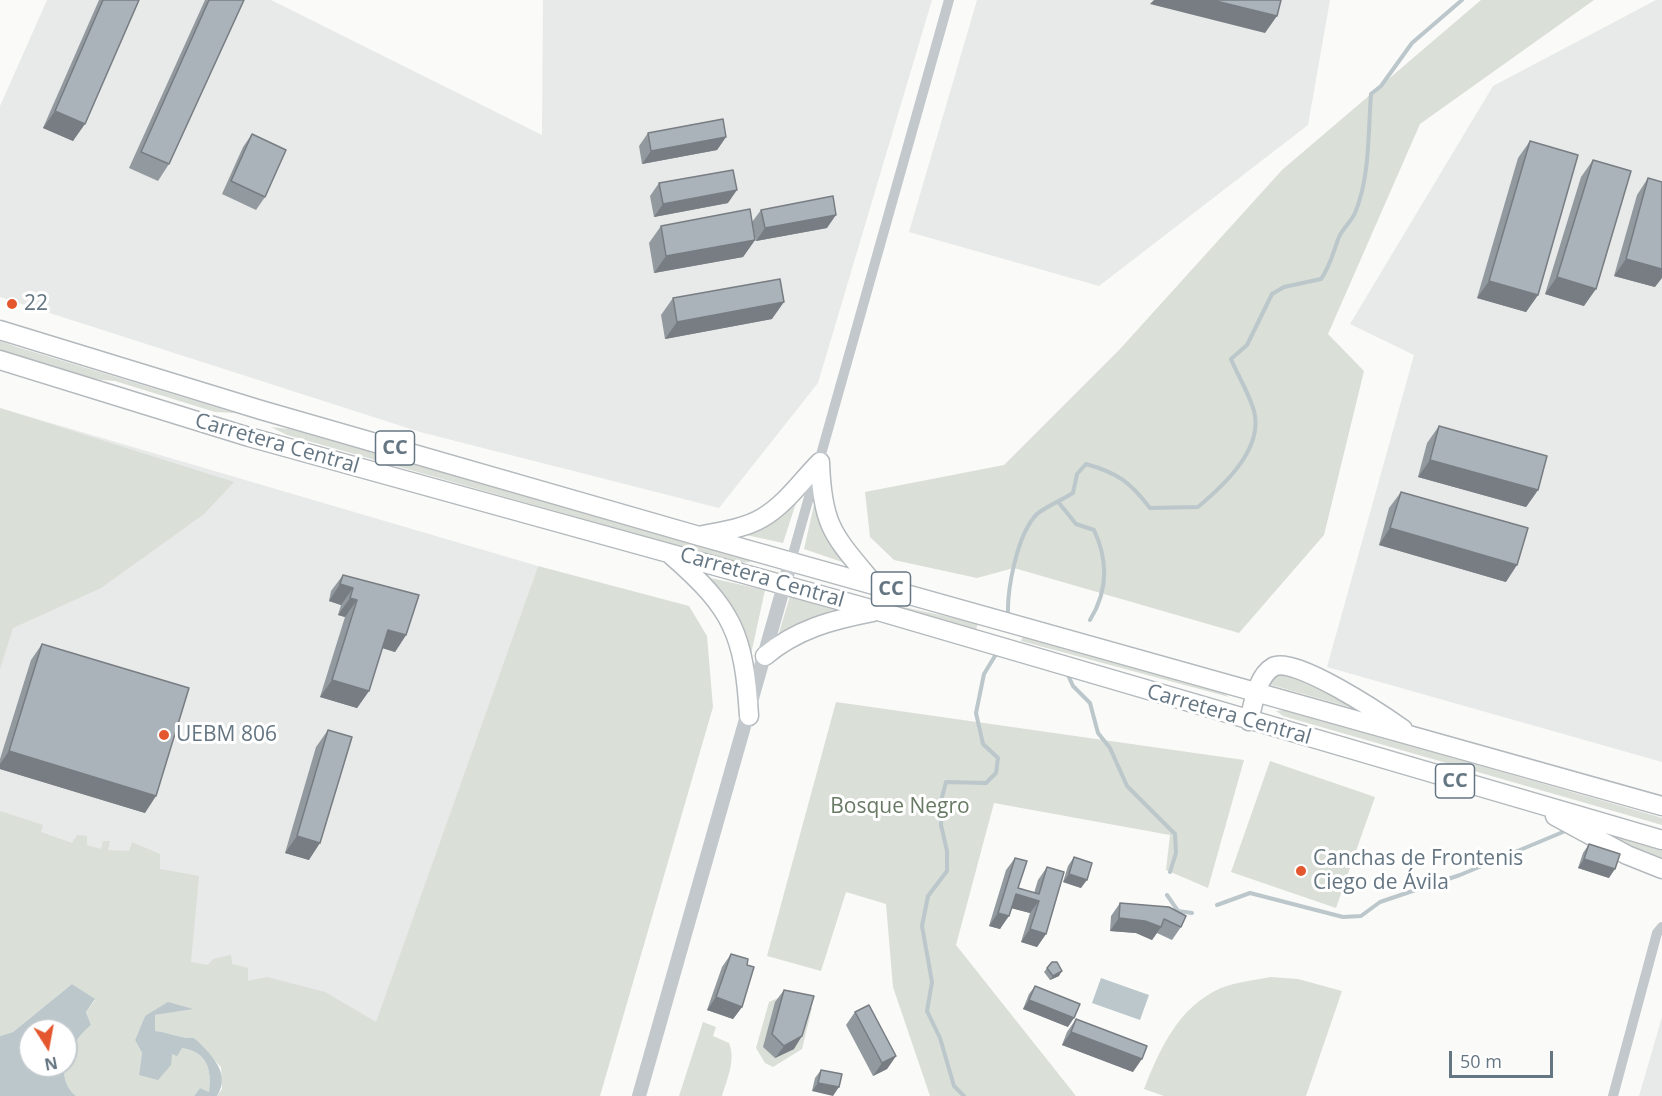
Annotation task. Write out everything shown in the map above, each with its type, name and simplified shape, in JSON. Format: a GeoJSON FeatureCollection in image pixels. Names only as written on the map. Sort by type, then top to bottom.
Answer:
{"type":"FeatureCollection","features":[{"type":"Feature","properties":{"kind":"highway","name":"Carretera Central"},"geometry":{"type":"LineString","coordinates":[[0,330],[261,410],[699,536],[1025,626],[1255,694],[1662,806]]}},
{"type":"Feature","properties":{"kind":"highway","name":"Carretera Central"},"geometry":{"type":"LineString","coordinates":[[0,360],[249,437],[878,611],[1662,840]]}},
{"type":"Feature","properties":{"kind":"highway"},"geometry":{"type":"LineString","coordinates":[[249,437],[261,410]]}},
{"type":"Feature","properties":{"kind":"highway"},"geometry":{"type":"LineString","coordinates":[[699,536],[736,528],[762,518],[784,501],[820,462]]}},
{"type":"Feature","properties":{"kind":"highway"},"geometry":{"type":"LineString","coordinates":[[820,462],[821,498],[828,523],[842,545],[874,584]]}},
{"type":"Feature","properties":{"kind":"highway"},"geometry":{"type":"LineString","coordinates":[[667,551],[721,604],[737,636],[747,676],[749,716]]}},
{"type":"Feature","properties":{"kind":"highway"},"geometry":{"type":"LineString","coordinates":[[765,656],[783,641],[808,628],[878,611]]}},
{"type":"Feature","properties":{"kind":"highway"},"geometry":{"type":"LineString","coordinates":[[1249,721],[1255,694],[1268,670],[1274,666],[1288,665],[1363,701],[1416,738]]}},
{"type":"Feature","properties":{"kind":"highway"},"geometry":{"type":"LineString","coordinates":[[1536,804],[1627,855],[1662,869]]}},
{"type":"Feature","properties":{"kind":"street"},"geometry":{"type":"LineString","coordinates":[[639,1096],[786,586],[791,561],[949,0]]}},
{"type":"Feature","properties":{"kind":"street"},"geometry":{"type":"LineString","coordinates":[[1613,1096],[1657,933],[1662,927]]}},
{"type":"Feature","properties":{"kind":"shaded area"},"geometry":{"type":"Polygon","coordinates":[[[47,0],[271,0],[542,135],[543,0],[932,0],[818,383],[719,508],[420,432],[0,297],[0,106],[47,0]]]}},
{"type":"Feature","properties":{"kind":"shaded area"},"geometry":{"type":"Polygon","coordinates":[[[977,0],[1330,0],[1308,125],[1099,286],[909,232],[977,0]]]}},
{"type":"Feature","properties":{"kind":"shaded area"},"geometry":{"type":"Polygon","coordinates":[[[1656,0],[1662,0],[1662,762],[1327,667],[1414,355],[1350,324],[1493,86],[1656,0]]]}},
{"type":"Feature","properties":{"kind":"shaded area","name":"UEBM 806"},"geometry":{"type":"Polygon","coordinates":[[[0,408],[538,566],[376,1023],[0,948],[0,408]]]}},
{"type":"Feature","properties":{"kind":"shaded area"},"geometry":{"type":"Polygon","coordinates":[[[1101,978],[1149,995],[1140,1020],[1092,1003],[1101,978]]]}},
{"type":"Feature","properties":{"kind":"shaded area"},"geometry":{"type":"Polygon","coordinates":[[[72,984],[95,999],[86,1012],[91,1025],[78,1039],[78,1018],[30,1018],[72,984]]]}},
{"type":"Feature","properties":{"kind":"shaded area"},"geometry":{"type":"Polygon","coordinates":[[[168,1002],[193,1009],[155,1015],[155,1031],[194,1038],[206,1050],[221,1071],[221,1088],[217,1096],[194,1096],[200,1088],[209,1092],[210,1076],[206,1063],[197,1053],[190,1050],[182,1048],[177,1056],[172,1054],[171,1065],[158,1080],[139,1075],[142,1053],[135,1040],[145,1016],[168,1002]]]}},
{"type":"Feature","properties":{"kind":"shaded area"},"geometry":{"type":"Polygon","coordinates":[[[1662,1017],[1662,1096],[1639,1096],[1662,1017]]]}},
{"type":"Feature","properties":{"kind":"shaded area"},"geometry":{"type":"Polygon","coordinates":[[[18,1028],[18,1078],[65,1078],[69,1088],[76,1096],[0,1096],[0,1036],[18,1028]]]}},
{"type":"Feature","properties":{"kind":"green space"},"geometry":{"type":"Polygon","coordinates":[[[1481,0],[1594,0],[1420,124],[1328,334],[1364,371],[1324,535],[1239,633],[1014,568],[977,578],[894,560],[870,537],[865,492],[1004,465],[1120,349],[1282,170],[1481,0]]]}},
{"type":"Feature","properties":{"kind":"green space"},"geometry":{"type":"Polygon","coordinates":[[[0,341],[235,413],[215,412],[115,381],[92,379],[0,351],[0,341]]]}},
{"type":"Feature","properties":{"kind":"green space"},"geometry":{"type":"Polygon","coordinates":[[[0,408],[234,482],[204,514],[101,588],[13,628],[0,669],[0,408]]]}},
{"type":"Feature","properties":{"kind":"green space"},"geometry":{"type":"Polygon","coordinates":[[[271,427],[289,429],[741,556],[751,562],[739,563],[287,435],[271,427]]]}},
{"type":"Feature","properties":{"kind":"green space"},"geometry":{"type":"Polygon","coordinates":[[[816,496],[848,564],[804,549],[816,496]]]}},
{"type":"Feature","properties":{"kind":"green space"},"geometry":{"type":"Polygon","coordinates":[[[797,500],[783,543],[737,533],[797,500]]]}},
{"type":"Feature","properties":{"kind":"green space"},"geometry":{"type":"Polygon","coordinates":[[[538,566],[689,606],[707,636],[713,707],[600,1096],[217,1096],[222,1089],[221,1067],[194,1038],[155,1031],[155,1015],[191,1009],[145,1016],[135,1040],[142,1053],[139,1075],[182,1048],[197,1053],[206,1063],[210,1076],[209,1092],[200,1088],[194,1096],[76,1096],[69,1088],[65,1078],[78,1078],[78,1039],[91,1025],[86,1012],[95,1000],[72,984],[30,1018],[18,1018],[18,1028],[13,1032],[0,1036],[0,811],[43,825],[41,832],[72,843],[77,835],[87,836],[87,845],[101,849],[103,841],[110,841],[108,850],[129,851],[132,842],[160,854],[160,869],[199,876],[191,962],[208,965],[213,959],[231,955],[232,964],[248,968],[248,981],[267,977],[325,992],[376,1022],[538,566]]]}},
{"type":"Feature","properties":{"kind":"green space"},"geometry":{"type":"Polygon","coordinates":[[[706,577],[765,590],[750,659],[706,577]]]}},
{"type":"Feature","properties":{"kind":"green space"},"geometry":{"type":"Polygon","coordinates":[[[802,581],[875,601],[978,623],[976,630],[802,581]]]}},
{"type":"Feature","properties":{"kind":"green space"},"geometry":{"type":"Polygon","coordinates":[[[790,596],[841,609],[817,616],[778,636],[790,596]]]}},
{"type":"Feature","properties":{"kind":"green space"},"geometry":{"type":"Polygon","coordinates":[[[1024,634],[1222,692],[1229,697],[1021,641],[1024,634]]]}},
{"type":"Feature","properties":{"kind":"green space"},"geometry":{"type":"Polygon","coordinates":[[[1286,673],[1367,712],[1268,684],[1271,677],[1286,673]]]}},
{"type":"Feature","properties":{"kind":"green space","name":"Bosque Negro"},"geometry":{"type":"Polygon","coordinates":[[[836,702],[1244,760],[1208,888],[1166,870],[1170,835],[994,803],[956,945],[1076,1096],[930,1096],[893,987],[886,904],[846,892],[821,971],[767,956],[836,702]]]}},
{"type":"Feature","properties":{"kind":"green space"},"geometry":{"type":"Polygon","coordinates":[[[1285,710],[1656,816],[1662,818],[1662,825],[1283,716],[1276,711],[1285,710]]]}},
{"type":"Feature","properties":{"kind":"green space"},"geometry":{"type":"Polygon","coordinates":[[[1270,761],[1375,797],[1336,908],[1231,872],[1270,761]]]}},
{"type":"Feature","properties":{"kind":"green space"},"geometry":{"type":"Polygon","coordinates":[[[1581,825],[1662,846],[1662,864],[1581,825]]]}},
{"type":"Feature","properties":{"kind":"green space"},"geometry":{"type":"Polygon","coordinates":[[[1271,977],[1298,979],[1342,991],[1306,1096],[1164,1096],[1144,1089],[1164,1044],[1193,1006],[1221,988],[1271,977]]]}},
{"type":"Feature","properties":{"kind":"green space"},"geometry":{"type":"Polygon","coordinates":[[[778,998],[812,1008],[802,1049],[773,1067],[765,1063],[756,1048],[769,1002],[778,998]]]}},
{"type":"Feature","properties":{"kind":"green space"},"geometry":{"type":"Polygon","coordinates":[[[703,1022],[716,1027],[713,1036],[729,1043],[731,1049],[730,1070],[722,1096],[679,1096],[703,1022]]]}},
{"type":"Feature","properties":{"kind":"building"},"geometry":{"type":"Polygon","coordinates":[[[103,0],[139,0],[85,124],[55,111],[103,0]]]}},
{"type":"Feature","properties":{"kind":"building"},"geometry":{"type":"Polygon","coordinates":[[[209,0],[244,0],[169,164],[141,152],[209,0]]]}},
{"type":"Feature","properties":{"kind":"building"},"geometry":{"type":"Polygon","coordinates":[[[1212,0],[1281,0],[1277,16],[1212,0]]]}},
{"type":"Feature","properties":{"kind":"building"},"geometry":{"type":"Polygon","coordinates":[[[723,119],[726,137],[651,151],[648,133],[723,119]]]}},
{"type":"Feature","properties":{"kind":"building"},"geometry":{"type":"Polygon","coordinates":[[[252,134],[286,150],[265,197],[231,181],[252,134]]]}},
{"type":"Feature","properties":{"kind":"building"},"geometry":{"type":"Polygon","coordinates":[[[1530,141],[1578,155],[1538,295],[1489,281],[1530,141]]]}},
{"type":"Feature","properties":{"kind":"building"},"geometry":{"type":"Polygon","coordinates":[[[1593,160],[1631,171],[1596,289],[1557,277],[1593,160]]]}},
{"type":"Feature","properties":{"kind":"building"},"geometry":{"type":"Polygon","coordinates":[[[733,170],[737,190],[663,204],[659,183],[733,170]]]}},
{"type":"Feature","properties":{"kind":"building"},"geometry":{"type":"Polygon","coordinates":[[[1648,178],[1662,182],[1662,269],[1626,259],[1648,178]]]}},
{"type":"Feature","properties":{"kind":"building"},"geometry":{"type":"Polygon","coordinates":[[[833,196],[836,215],[765,228],[761,210],[833,196]]]}},
{"type":"Feature","properties":{"kind":"building"},"geometry":{"type":"Polygon","coordinates":[[[750,209],[755,240],[666,256],[661,226],[750,209]]]}},
{"type":"Feature","properties":{"kind":"building"},"geometry":{"type":"Polygon","coordinates":[[[780,279],[784,302],[677,322],[673,298],[780,279]]]}},
{"type":"Feature","properties":{"kind":"building"},"geometry":{"type":"Polygon","coordinates":[[[1439,426],[1547,456],[1538,490],[1430,460],[1439,426]]]}},
{"type":"Feature","properties":{"kind":"building"},"geometry":{"type":"Polygon","coordinates":[[[1401,492],[1528,528],[1517,565],[1390,528],[1401,492]]]}},
{"type":"Feature","properties":{"kind":"building"},"geometry":{"type":"Polygon","coordinates":[[[343,575],[419,595],[406,635],[388,630],[369,691],[332,680],[357,600],[350,598],[353,588],[340,584],[343,575]]]}},
{"type":"Feature","properties":{"kind":"building"},"geometry":{"type":"Polygon","coordinates":[[[42,644],[189,688],[156,796],[9,751],[42,644]]]}},
{"type":"Feature","properties":{"kind":"building"},"geometry":{"type":"Polygon","coordinates":[[[328,730],[352,737],[320,843],[297,836],[328,730]]]}},
{"type":"Feature","properties":{"kind":"building"},"geometry":{"type":"Polygon","coordinates":[[[1589,844],[1620,854],[1615,869],[1584,859],[1589,844]]]}},
{"type":"Feature","properties":{"kind":"building"},"geometry":{"type":"Polygon","coordinates":[[[1074,857],[1092,863],[1087,880],[1069,874],[1074,857]]]}},
{"type":"Feature","properties":{"kind":"building"},"geometry":{"type":"Polygon","coordinates":[[[1015,858],[1027,861],[1018,888],[1039,894],[1047,867],[1064,872],[1046,934],[1030,929],[1039,901],[1016,894],[1009,916],[998,913],[1015,858]]]}},
{"type":"Feature","properties":{"kind":"building"},"geometry":{"type":"Polygon","coordinates":[[[1120,903],[1169,907],[1186,916],[1181,927],[1164,919],[1161,927],[1145,921],[1119,918],[1120,903]]]}},
{"type":"Feature","properties":{"kind":"building"},"geometry":{"type":"Polygon","coordinates":[[[731,954],[748,959],[747,965],[754,967],[742,1007],[716,997],[731,954]]]}},
{"type":"Feature","properties":{"kind":"building"},"geometry":{"type":"Polygon","coordinates":[[[1052,962],[1057,962],[1062,971],[1053,976],[1047,968],[1052,962]]]}},
{"type":"Feature","properties":{"kind":"building"},"geometry":{"type":"Polygon","coordinates":[[[1035,986],[1080,1004],[1074,1018],[1029,1000],[1035,986]]]}},
{"type":"Feature","properties":{"kind":"building"},"geometry":{"type":"Polygon","coordinates":[[[784,990],[814,996],[802,1036],[784,1046],[772,1034],[784,990]]]}},
{"type":"Feature","properties":{"kind":"building"},"geometry":{"type":"Polygon","coordinates":[[[869,1005],[896,1056],[882,1063],[855,1012],[869,1005]]]}},
{"type":"Feature","properties":{"kind":"building"},"geometry":{"type":"Polygon","coordinates":[[[1076,1019],[1147,1046],[1142,1059],[1071,1032],[1076,1019]]]}},
{"type":"Feature","properties":{"kind":"building"},"geometry":{"type":"Polygon","coordinates":[[[821,1070],[842,1074],[839,1087],[818,1083],[821,1070]]]}},
{"type":"Feature","properties":{"kind":"waterway"},"geometry":{"type":"LineString","coordinates":[[1008,616],[1011,577],[1019,548],[1030,523],[1045,508],[1073,493],[1077,474],[1086,464],[1115,475],[1136,491],[1150,508],[1198,507],[1239,465],[1253,439],[1254,411],[1231,359],[1247,345],[1272,294],[1284,287],[1321,279],[1330,264],[1339,237],[1353,216],[1360,199],[1368,155],[1371,94],[1381,86],[1412,43],[1462,0]]}},
{"type":"Feature","properties":{"kind":"waterway"},"geometry":{"type":"LineString","coordinates":[[1059,503],[1076,524],[1094,530],[1099,541],[1104,564],[1103,587],[1090,620]]}},
{"type":"Feature","properties":{"kind":"waterway"},"geometry":{"type":"LineString","coordinates":[[964,1096],[954,1086],[940,1038],[927,1011],[932,982],[922,926],[928,896],[947,871],[947,851],[941,825],[942,797],[946,782],[986,783],[996,773],[998,758],[983,744],[976,713],[984,674],[998,651]]}},
{"type":"Feature","properties":{"kind":"waterway"},"geometry":{"type":"LineString","coordinates":[[1067,673],[1073,686],[1090,703],[1098,733],[1110,748],[1127,786],[1175,834],[1176,853],[1170,872]]}},
{"type":"Feature","properties":{"kind":"waterway"},"geometry":{"type":"LineString","coordinates":[[1217,905],[1250,893],[1343,917],[1361,916],[1380,902],[1460,875],[1563,832]]}},
{"type":"Feature","properties":{"kind":"waterway"},"geometry":{"type":"LineString","coordinates":[[1167,895],[1178,911],[1192,913]]}},
{"type":"Feature","properties":{"kind":"place","name":"22"},"geometry":{"type":"Point","coordinates":[12,304]}},
{"type":"Feature","properties":{"kind":"place","name":"UEBM 806"},"geometry":{"type":"Point","coordinates":[164,735]}},
{"type":"Feature","properties":{"kind":"place","name":"Canchas de Frontenis Ciego de Ávila"},"geometry":{"type":"Point","coordinates":[1301,871]}}]}
